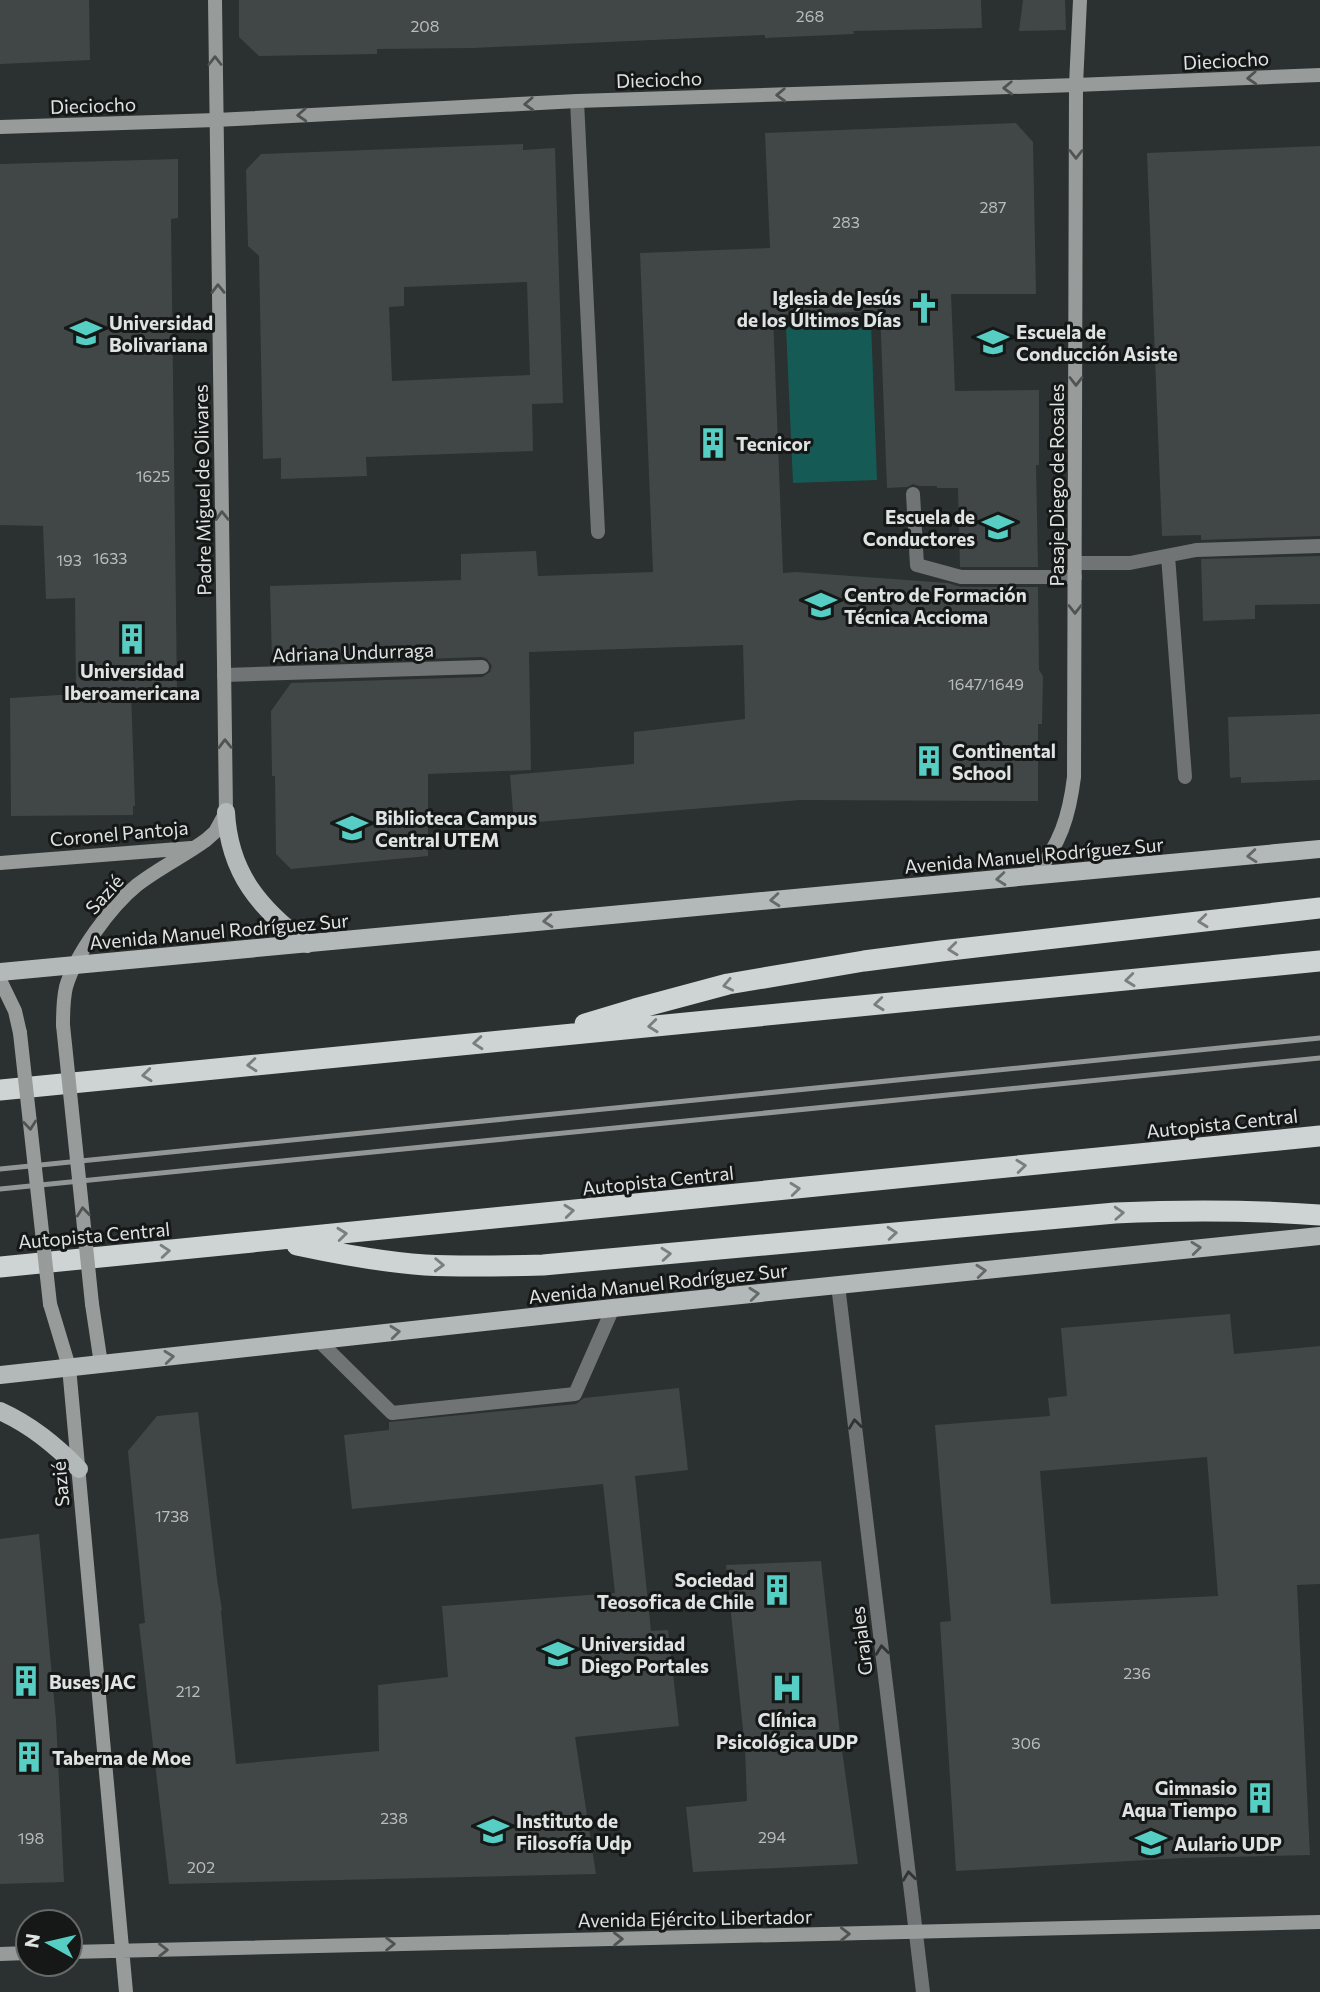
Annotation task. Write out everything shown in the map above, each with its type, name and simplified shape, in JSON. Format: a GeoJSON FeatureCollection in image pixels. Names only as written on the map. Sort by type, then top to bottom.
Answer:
{"type":"FeatureCollection","features":[{"type":"Feature","properties":{"kind":"highway"},"geometry":{"type":"LineString","coordinates":[[546,1037],[714,988],[804,971],[941,951],[1320,908]]}},
{"type":"Feature","properties":{"kind":"highway"},"geometry":{"type":"LineString","coordinates":[[0,1090],[1320,961]]}},
{"type":"Feature","properties":{"kind":"highway","name":"Autopista Central"},"geometry":{"type":"LineString","coordinates":[[0,1267],[1320,1136]]}},
{"type":"Feature","properties":{"kind":"highway"},"geometry":{"type":"LineString","coordinates":[[274,1241],[423,1265],[483,1267],[567,1263],[1115,1213],[1197,1210],[1320,1214]]}},
{"type":"Feature","properties":{"kind":"main road"},"geometry":{"type":"LineString","coordinates":[[226,812],[232,854],[244,878],[259,902],[282,925],[307,944]]}},
{"type":"Feature","properties":{"kind":"main road","name":"Avenida Manuel Rodríguez Sur"},"geometry":{"type":"LineString","coordinates":[[0,972],[1320,849]]}},
{"type":"Feature","properties":{"kind":"main road","name":"Avenida Manuel Rodríguez Sur"},"geometry":{"type":"LineString","coordinates":[[0,1375],[613,1308],[1320,1236]]}},
{"type":"Feature","properties":{"kind":"main road"},"geometry":{"type":"LineString","coordinates":[[0,1411],[34,1430],[79,1469]]}},
{"type":"Feature","properties":{"kind":"street","name":"Padre Miguel de Olivares"},"geometry":{"type":"LineString","coordinates":[[215,0],[226,812]]}},
{"type":"Feature","properties":{"kind":"street","name":"Pasaje Diego de Rosales"},"geometry":{"type":"LineString","coordinates":[[1035,876],[1051,855],[1063,830],[1071,804],[1074,777],[1076,85],[1080,0]]}},
{"type":"Feature","properties":{"kind":"street","name":"Dieciocho"},"geometry":{"type":"LineString","coordinates":[[0,127],[216,120],[577,101],[1320,75]]}},
{"type":"Feature","properties":{"kind":"street"},"geometry":{"type":"LineString","coordinates":[[577,101],[598,532]]}},
{"type":"Feature","properties":{"kind":"street"},"geometry":{"type":"LineString","coordinates":[[913,494],[916,565],[961,577],[1130,564],[1196,550],[1320,546]]}},
{"type":"Feature","properties":{"kind":"street"},"geometry":{"type":"LineString","coordinates":[[1168,556],[1185,777]]}},
{"type":"Feature","properties":{"kind":"street","name":"Adriana Undurraga"},"geometry":{"type":"LineString","coordinates":[[225,675],[482,667]]}},
{"type":"Feature","properties":{"kind":"street","name":"Coronel Pantoja"},"geometry":{"type":"LineString","coordinates":[[0,863],[195,848],[215,832],[226,812]]}},
{"type":"Feature","properties":{"kind":"street","name":"Sazié"},"geometry":{"type":"LineString","coordinates":[[101,1364],[92,1304],[63,1025],[65,991],[74,966],[109,915],[134,888],[195,848]]}},
{"type":"Feature","properties":{"kind":"street","name":"Sazié"},"geometry":{"type":"LineString","coordinates":[[0,980],[15,1011],[20,1033],[50,1304],[69,1367],[126,1992]]}},
{"type":"Feature","properties":{"kind":"street","name":"Grajales"},"geometry":{"type":"LineString","coordinates":[[838,1285],[923,1992]]}},
{"type":"Feature","properties":{"kind":"street"},"geometry":{"type":"LineString","coordinates":[[318,1340],[392,1413],[575,1394],[613,1308]]}},
{"type":"Feature","properties":{"kind":"street","name":"Avenida Ejército Libertador"},"geometry":{"type":"LineString","coordinates":[[84,1952],[1320,1922]]}},
{"type":"Feature","properties":{"kind":"shaded area"},"geometry":{"type":"Polygon","coordinates":[[[871,323],[877,480],[793,483],[786,327],[871,323]]]}},
{"type":"Feature","properties":{"kind":"building"},"geometry":{"type":"Polygon","coordinates":[[[0,0],[89,0],[90,60],[0,64],[0,0]]]}},
{"type":"Feature","properties":{"kind":"building"},"geometry":{"type":"Polygon","coordinates":[[[239,0],[981,0],[982,28],[853,31],[854,34],[765,38],[765,35],[473,48],[377,49],[377,54],[259,56],[239,37],[239,0]]]}},
{"type":"Feature","properties":{"kind":"building"},"geometry":{"type":"Polygon","coordinates":[[[1023,0],[1065,0],[1066,30],[1019,31],[1023,0]]]}},
{"type":"Feature","properties":{"kind":"building"},"geometry":{"type":"Polygon","coordinates":[[[1016,123],[1033,142],[1036,294],[951,294],[955,391],[1039,390],[1039,465],[1036,465],[1038,567],[960,567],[958,488],[913,484],[887,488],[880,311],[773,315],[783,573],[948,583],[961,587],[1038,587],[1039,670],[1043,676],[1042,724],[1038,724],[1038,801],[800,800],[514,824],[510,775],[634,764],[634,732],[745,719],[743,645],[529,652],[531,770],[428,774],[428,856],[291,869],[276,854],[271,711],[291,683],[482,677],[490,672],[492,666],[482,657],[305,663],[308,660],[272,661],[270,586],[461,580],[461,554],[536,551],[538,576],[653,572],[640,253],[770,248],[765,133],[1016,123]]]}},
{"type":"Feature","properties":{"kind":"building"},"geometry":{"type":"Polygon","coordinates":[[[523,144],[523,150],[555,148],[563,403],[532,404],[533,451],[366,457],[367,476],[281,479],[281,458],[263,459],[259,256],[248,246],[246,170],[261,154],[523,144]],[[527,282],[404,287],[404,306],[389,307],[392,381],[530,375],[527,282]]]}},
{"type":"Feature","properties":{"kind":"building"},"geometry":{"type":"Polygon","coordinates":[[[1320,146],[1320,536],[1201,540],[1201,535],[1162,536],[1147,153],[1320,146]]]}},
{"type":"Feature","properties":{"kind":"building"},"geometry":{"type":"Polygon","coordinates":[[[178,159],[178,218],[171,219],[177,690],[131,692],[135,806],[133,815],[11,816],[10,698],[76,694],[75,598],[46,599],[43,526],[0,525],[0,164],[178,159]]]}},
{"type":"Feature","properties":{"kind":"building"},"geometry":{"type":"Polygon","coordinates":[[[1320,556],[1320,604],[1255,605],[1255,619],[1203,621],[1201,559],[1320,556]]]}},
{"type":"Feature","properties":{"kind":"building"},"geometry":{"type":"Polygon","coordinates":[[[1320,714],[1320,780],[1241,783],[1241,777],[1230,778],[1228,717],[1320,714]]]}},
{"type":"Feature","properties":{"kind":"building"},"geometry":{"type":"Polygon","coordinates":[[[1230,1314],[1234,1354],[1320,1346],[1320,1584],[1297,1585],[1310,1855],[1182,1858],[956,1871],[940,1622],[951,1621],[935,1425],[1050,1416],[1048,1398],[1067,1396],[1061,1328],[1230,1314]],[[1207,1457],[1040,1471],[1051,1604],[1218,1596],[1207,1457]]]}},
{"type":"Feature","properties":{"kind":"building"},"geometry":{"type":"Polygon","coordinates":[[[679,1388],[688,1470],[635,1476],[651,1631],[668,1630],[679,1726],[575,1737],[596,1874],[169,1884],[139,1624],[145,1623],[128,1451],[157,1416],[198,1412],[222,1610],[236,1764],[379,1751],[378,1685],[448,1677],[442,1606],[615,1593],[603,1484],[352,1509],[344,1435],[389,1430],[389,1422],[576,1404],[584,1398],[679,1388]]]}},
{"type":"Feature","properties":{"kind":"building"},"geometry":{"type":"Polygon","coordinates":[[[39,1534],[56,1720],[64,1882],[0,1884],[0,1539],[39,1534]]]}},
{"type":"Feature","properties":{"kind":"building"},"geometry":{"type":"Polygon","coordinates":[[[821,1561],[841,1743],[858,1864],[693,1872],[686,1807],[747,1801],[745,1749],[726,1565],[821,1561]]]}},
{"type":"Feature","properties":{"kind":"railway"},"geometry":{"type":"LineString","coordinates":[[0,1169],[1320,1038]]}},
{"type":"Feature","properties":{"kind":"railway"},"geometry":{"type":"LineString","coordinates":[[0,1189],[1320,1058]]}},
{"type":"Feature","properties":{"kind":"place","name":"Iglesia de Jesús de los Últimos Días"},"geometry":{"type":"Point","coordinates":[924,308]}},
{"type":"Feature","properties":{"kind":"place","name":"Universidad Bolivariana"},"geometry":{"type":"Point","coordinates":[86,333]}},
{"type":"Feature","properties":{"kind":"place","name":"Escuela de Conducción Asiste"},"geometry":{"type":"Point","coordinates":[993,342]}},
{"type":"Feature","properties":{"kind":"place","name":"Tecnicor"},"geometry":{"type":"Point","coordinates":[713,443]}},
{"type":"Feature","properties":{"kind":"place","name":"Escuela de Conductores"},"geometry":{"type":"Point","coordinates":[998,527]}},
{"type":"Feature","properties":{"kind":"place","name":"Centro de Formación Técnica Accioma"},"geometry":{"type":"Point","coordinates":[821,605]}},
{"type":"Feature","properties":{"kind":"place","name":"Universidad Iberoamericana"},"geometry":{"type":"Point","coordinates":[132,639]}},
{"type":"Feature","properties":{"kind":"place","name":"Continental School"},"geometry":{"type":"Point","coordinates":[929,761]}},
{"type":"Feature","properties":{"kind":"place","name":"Biblioteca Campus Central UTEM"},"geometry":{"type":"Point","coordinates":[352,828]}},
{"type":"Feature","properties":{"kind":"place","name":"Sociedad Teosofica de Chile"},"geometry":{"type":"Point","coordinates":[777,1590]}},
{"type":"Feature","properties":{"kind":"place","name":"Universidad Diego Portales"},"geometry":{"type":"Point","coordinates":[558,1654]}},
{"type":"Feature","properties":{"kind":"place","name":"Buses JAC"},"geometry":{"type":"Point","coordinates":[26,1681]}},
{"type":"Feature","properties":{"kind":"place","name":"Clínica Psicológica UDP"},"geometry":{"type":"Point","coordinates":[787,1688]}},
{"type":"Feature","properties":{"kind":"place","name":"Taberna de Moe"},"geometry":{"type":"Point","coordinates":[29,1757]}},
{"type":"Feature","properties":{"kind":"place","name":"Gimnasio Aqua Tiempo"},"geometry":{"type":"Point","coordinates":[1260,1798]}},
{"type":"Feature","properties":{"kind":"place","name":"Instituto de Filosofía Udp"},"geometry":{"type":"Point","coordinates":[493,1831]}},
{"type":"Feature","properties":{"kind":"place","name":"Aulario UDP"},"geometry":{"type":"Point","coordinates":[1151,1843]}}]}
